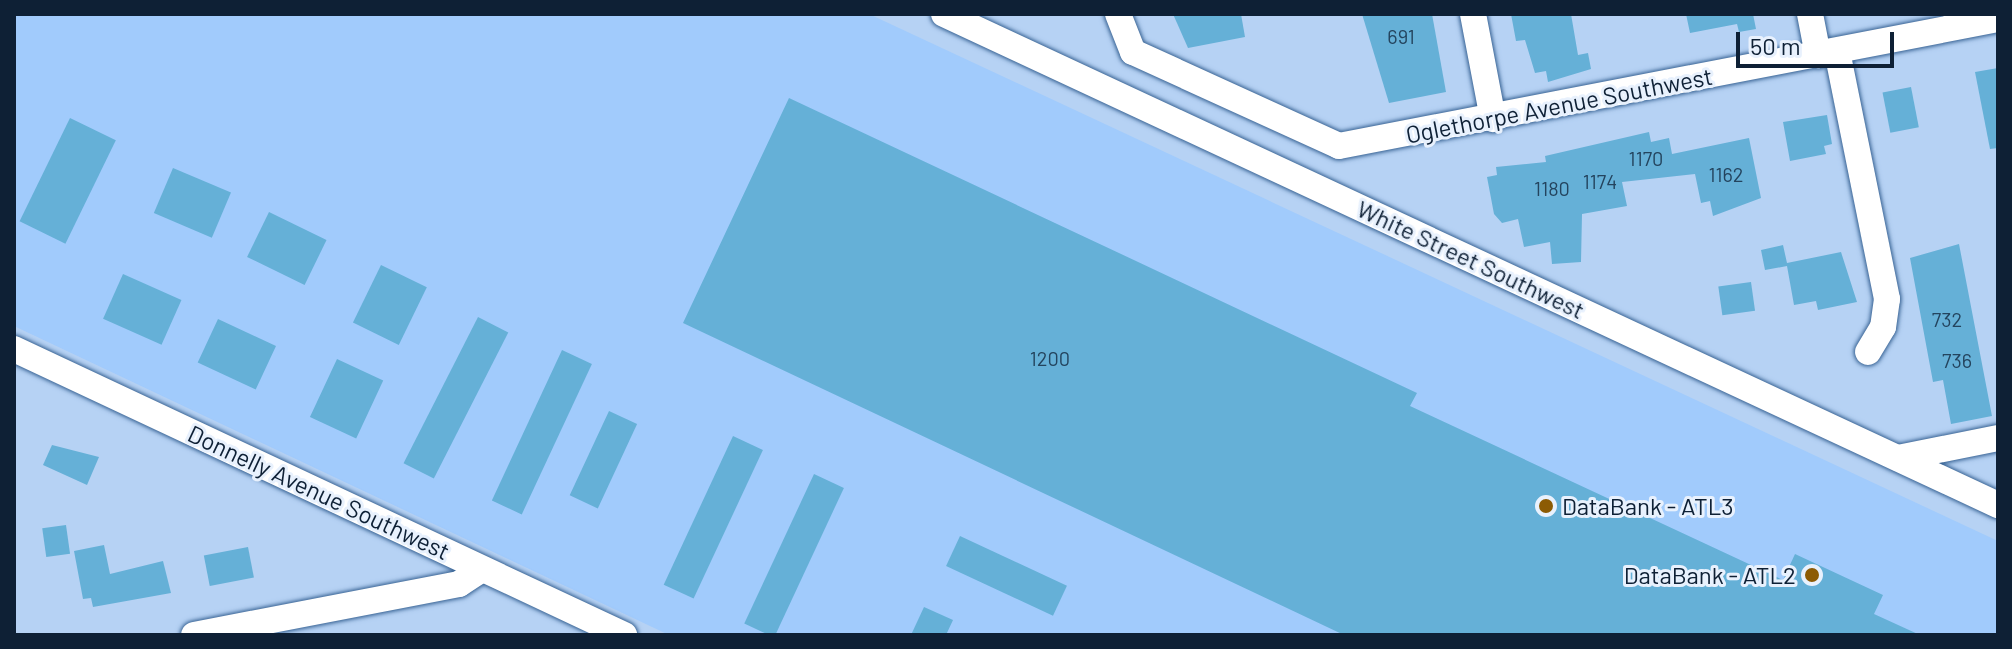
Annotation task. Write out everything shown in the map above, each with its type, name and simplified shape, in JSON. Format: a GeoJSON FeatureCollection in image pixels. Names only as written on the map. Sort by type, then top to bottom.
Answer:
{"type":"FeatureCollection","features":[{"type":"Feature","properties":{"kind":"street","name":"White Street Southwest"},"geometry":{"type":"LineString","coordinates":[[944,14],[1998,505]]}},
{"type":"Feature","properties":{"kind":"street","name":"Oglethorpe Avenue Southwest"},"geometry":{"type":"LineString","coordinates":[[1118,14],[1133,52],[1329,144],[1355,144],[1493,119],[1998,19]]}},
{"type":"Feature","properties":{"kind":"street"},"geometry":{"type":"LineString","coordinates":[[1473,14],[1493,119]]}},
{"type":"Feature","properties":{"kind":"street"},"geometry":{"type":"LineString","coordinates":[[1810,14],[1827,53],[1887,299],[1883,327],[1868,352]]}},
{"type":"Feature","properties":{"kind":"street","name":"Donnelly Avenue Southwest"},"geometry":{"type":"LineString","coordinates":[[14,349],[624,635]]}},
{"type":"Feature","properties":{"kind":"street"},"geometry":{"type":"LineString","coordinates":[[1898,458],[1998,438]]}},
{"type":"Feature","properties":{"kind":"street"},"geometry":{"type":"LineString","coordinates":[[194,635],[459,584],[482,569]]}},
{"type":"Feature","properties":{"kind":"shaded area"},"geometry":{"type":"Polygon","coordinates":[[[14,14],[869,14],[1998,541],[1998,635],[669,635],[14,326],[14,14]]]}},
{"type":"Feature","properties":{"kind":"building"},"geometry":{"type":"Polygon","coordinates":[[[1173,14],[1241,14],[1245,37],[1188,48],[1173,14]]]}},
{"type":"Feature","properties":{"kind":"building"},"geometry":{"type":"Polygon","coordinates":[[[1362,14],[1432,14],[1446,92],[1389,103],[1362,14]]]}},
{"type":"Feature","properties":{"kind":"building"},"geometry":{"type":"Polygon","coordinates":[[[1511,14],[1571,14],[1578,55],[1588,53],[1591,69],[1548,82],[1546,71],[1535,73],[1525,40],[1516,41],[1511,14]]]}},
{"type":"Feature","properties":{"kind":"building"},"geometry":{"type":"Polygon","coordinates":[[[1686,14],[1753,14],[1756,29],[1739,32],[1737,24],[1690,33],[1686,14]]]}},
{"type":"Feature","properties":{"kind":"building"},"geometry":{"type":"Polygon","coordinates":[[[1998,68],[1998,148],[1990,149],[1975,72],[1998,68]]]}},
{"type":"Feature","properties":{"kind":"building"},"geometry":{"type":"Polygon","coordinates":[[[1911,87],[1919,127],[1890,133],[1883,93],[1911,87]]]}},
{"type":"Feature","properties":{"kind":"building"},"geometry":{"type":"Polygon","coordinates":[[[789,98],[1417,393],[1410,406],[1783,580],[1795,554],[1883,595],[1874,614],[1920,635],[1344,635],[683,323],[789,98]]]}},
{"type":"Feature","properties":{"kind":"building"},"geometry":{"type":"Polygon","coordinates":[[[1827,115],[1832,144],[1824,146],[1826,154],[1790,161],[1783,122],[1827,115]]]}},
{"type":"Feature","properties":{"kind":"building"},"geometry":{"type":"Polygon","coordinates":[[[70,118],[116,140],[65,244],[20,221],[70,118]]]}},
{"type":"Feature","properties":{"kind":"building"},"geometry":{"type":"Polygon","coordinates":[[[1649,132],[1651,142],[1669,138],[1672,154],[1749,138],[1761,198],[1713,216],[1710,201],[1701,203],[1695,174],[1622,182],[1627,206],[1582,214],[1581,262],[1552,264],[1550,242],[1524,247],[1518,219],[1502,223],[1494,214],[1487,177],[1497,175],[1496,167],[1546,162],[1545,156],[1649,132]]]}},
{"type":"Feature","properties":{"kind":"building"},"geometry":{"type":"Polygon","coordinates":[[[173,168],[231,193],[212,238],[154,213],[173,168]]]}},
{"type":"Feature","properties":{"kind":"building"},"geometry":{"type":"Polygon","coordinates":[[[269,212],[327,240],[305,285],[247,257],[269,212]]]}},
{"type":"Feature","properties":{"kind":"building"},"geometry":{"type":"Polygon","coordinates":[[[1959,244],[1992,416],[1951,424],[1943,380],[1933,382],[1910,258],[1959,244]]]}},
{"type":"Feature","properties":{"kind":"building"},"geometry":{"type":"Polygon","coordinates":[[[1783,245],[1787,263],[1841,252],[1857,302],[1818,310],[1816,301],[1794,305],[1787,266],[1765,270],[1761,250],[1783,245]]]}},
{"type":"Feature","properties":{"kind":"building"},"geometry":{"type":"Polygon","coordinates":[[[381,265],[427,287],[399,345],[353,323],[381,265]]]}},
{"type":"Feature","properties":{"kind":"building"},"geometry":{"type":"Polygon","coordinates":[[[123,274],[181,300],[162,345],[103,319],[123,274]]]}},
{"type":"Feature","properties":{"kind":"building"},"geometry":{"type":"Polygon","coordinates":[[[1751,282],[1755,311],[1722,315],[1718,287],[1751,282]]]}},
{"type":"Feature","properties":{"kind":"building"},"geometry":{"type":"Polygon","coordinates":[[[478,317],[508,332],[434,479],[404,463],[478,317]]]}},
{"type":"Feature","properties":{"kind":"building"},"geometry":{"type":"Polygon","coordinates":[[[218,319],[276,346],[256,390],[198,363],[218,319]]]}},
{"type":"Feature","properties":{"kind":"building"},"geometry":{"type":"Polygon","coordinates":[[[562,350],[592,364],[522,514],[492,500],[562,350]]]}},
{"type":"Feature","properties":{"kind":"building"},"geometry":{"type":"Polygon","coordinates":[[[337,359],[383,381],[356,439],[310,417],[337,359]]]}},
{"type":"Feature","properties":{"kind":"building"},"geometry":{"type":"Polygon","coordinates":[[[609,411],[637,424],[598,508],[570,495],[609,411]]]}},
{"type":"Feature","properties":{"kind":"building"},"geometry":{"type":"Polygon","coordinates":[[[733,436],[763,450],[694,599],[664,585],[733,436]]]}},
{"type":"Feature","properties":{"kind":"building"},"geometry":{"type":"Polygon","coordinates":[[[52,445],[99,457],[87,485],[43,465],[52,445]]]}},
{"type":"Feature","properties":{"kind":"building"},"geometry":{"type":"Polygon","coordinates":[[[814,474],[844,488],[775,635],[744,624],[814,474]]]}},
{"type":"Feature","properties":{"kind":"building"},"geometry":{"type":"Polygon","coordinates":[[[66,525],[70,554],[46,557],[42,528],[66,525]]]}},
{"type":"Feature","properties":{"kind":"building"},"geometry":{"type":"Polygon","coordinates":[[[960,536],[1067,586],[1053,616],[946,566],[960,536]]]}},
{"type":"Feature","properties":{"kind":"building"},"geometry":{"type":"Polygon","coordinates":[[[104,545],[110,574],[163,561],[171,593],[93,607],[91,598],[83,599],[74,551],[104,545]]]}},
{"type":"Feature","properties":{"kind":"building"},"geometry":{"type":"Polygon","coordinates":[[[248,547],[254,577],[210,586],[204,556],[248,547]]]}},
{"type":"Feature","properties":{"kind":"building"},"geometry":{"type":"Polygon","coordinates":[[[924,607],[953,620],[946,635],[911,635],[924,607]]]}},
{"type":"Feature","properties":{"kind":"place","name":"DataBank - ATL3"},"geometry":{"type":"Point","coordinates":[1546,506]}},
{"type":"Feature","properties":{"kind":"place","name":"DataBank - ATL2"},"geometry":{"type":"Point","coordinates":[1812,575]}}]}
